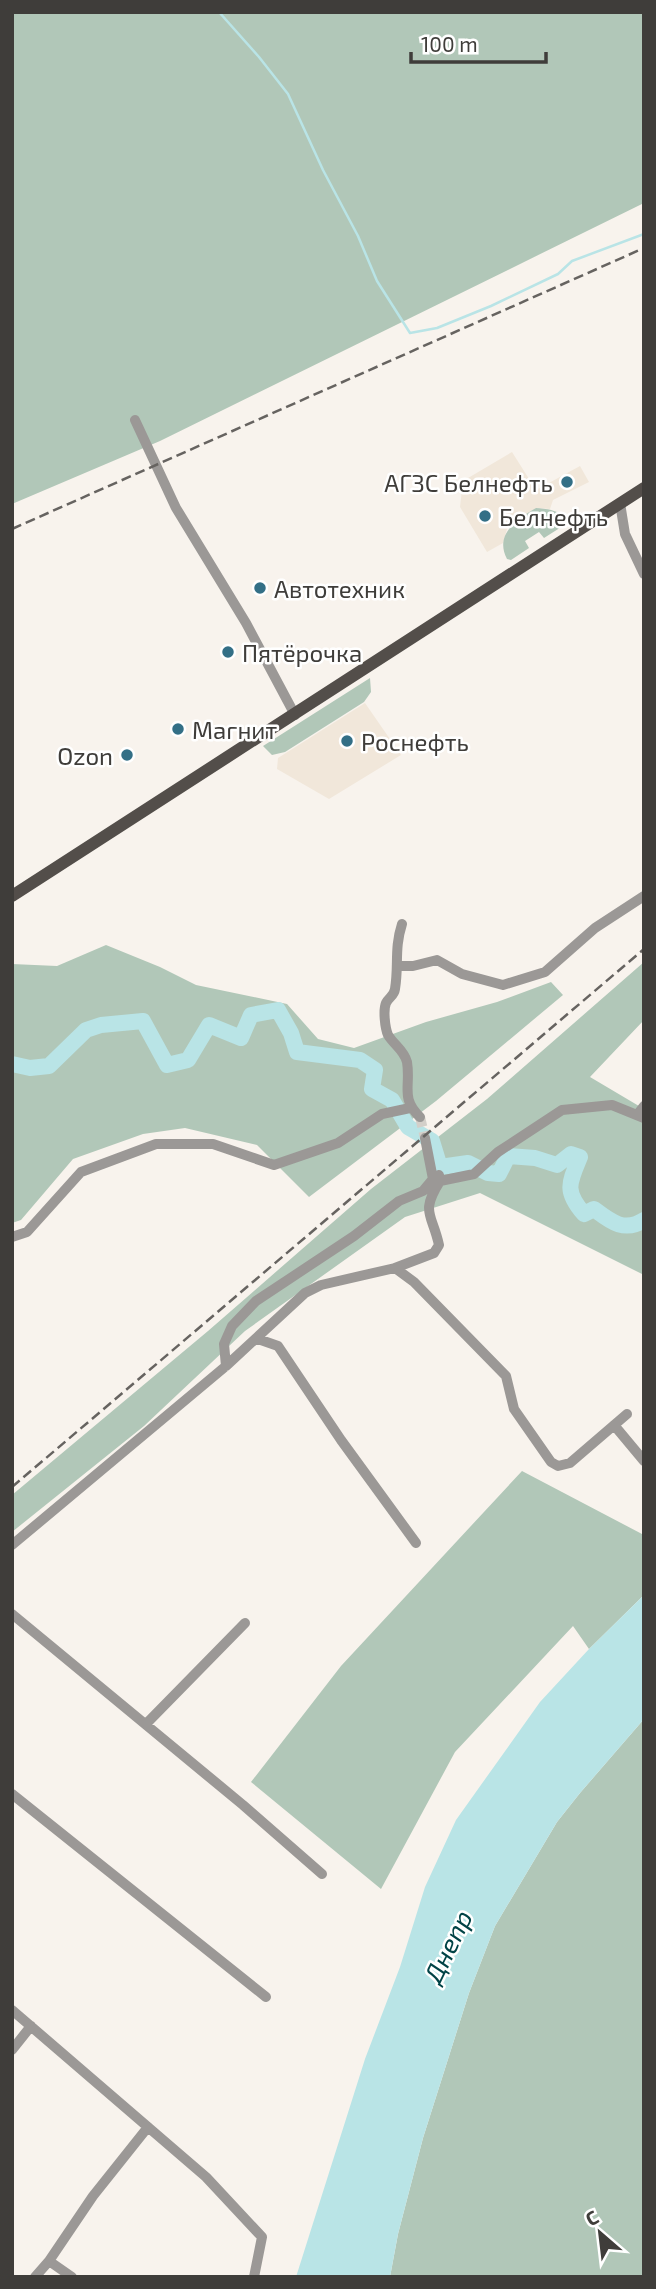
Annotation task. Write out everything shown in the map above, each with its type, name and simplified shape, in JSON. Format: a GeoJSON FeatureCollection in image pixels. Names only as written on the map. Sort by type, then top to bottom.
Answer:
{"type":"FeatureCollection","features":[{"type":"Feature","properties":{"kind":"main road"},"geometry":{"type":"LineString","coordinates":[[12,896],[644,488]]}},
{"type":"Feature","properties":{"kind":"street"},"geometry":{"type":"LineString","coordinates":[[135,420],[176,508],[246,623],[295,715]]}},
{"type":"Feature","properties":{"kind":"street"},"geometry":{"type":"LineString","coordinates":[[620,503],[625,534],[638,566],[644,573]]}},
{"type":"Feature","properties":{"kind":"street"},"geometry":{"type":"LineString","coordinates":[[397,966],[413,966],[437,960],[462,974],[503,985],[545,972],[595,928],[644,896]]}},
{"type":"Feature","properties":{"kind":"street"},"geometry":{"type":"LineString","coordinates":[[402,924],[396,943],[395,993],[386,1003],[385,1023],[388,1035],[406,1057],[406,1093],[410,1108],[420,1117]]}},
{"type":"Feature","properties":{"kind":"street"},"geometry":{"type":"LineString","coordinates":[[440,1181],[474,1174],[498,1152],[562,1110],[612,1105],[642,1113]]}},
{"type":"Feature","properties":{"kind":"street"},"geometry":{"type":"LineString","coordinates":[[12,1237],[27,1232],[81,1172],[156,1144],[213,1144],[274,1165],[338,1143],[382,1114],[410,1108]]}},
{"type":"Feature","properties":{"kind":"street"},"geometry":{"type":"LineString","coordinates":[[226,1366],[224,1344],[232,1326],[256,1301],[354,1236],[399,1201],[423,1191],[433,1179],[425,1138]]}},
{"type":"Feature","properties":{"kind":"street"},"geometry":{"type":"LineString","coordinates":[[12,1545],[258,1339],[305,1293],[321,1285],[395,1268],[434,1253],[439,1244],[429,1213],[430,1198],[440,1181],[438,1172],[430,1163]]}},
{"type":"Feature","properties":{"kind":"street"},"geometry":{"type":"LineString","coordinates":[[395,1268],[414,1282],[495,1362],[506,1376],[514,1409],[551,1462],[558,1466],[570,1463],[627,1414]]}},
{"type":"Feature","properties":{"kind":"street"},"geometry":{"type":"LineString","coordinates":[[258,1339],[278,1346],[341,1440],[416,1543]]}},
{"type":"Feature","properties":{"kind":"street"},"geometry":{"type":"LineString","coordinates":[[614,1425],[644,1461]]}},
{"type":"Feature","properties":{"kind":"street"},"geometry":{"type":"LineString","coordinates":[[12,1614],[243,1805],[322,1874]]}},
{"type":"Feature","properties":{"kind":"street"},"geometry":{"type":"LineString","coordinates":[[146,1724],[245,1623]]}},
{"type":"Feature","properties":{"kind":"street"},"geometry":{"type":"LineString","coordinates":[[12,1794],[266,1997]]}},
{"type":"Feature","properties":{"kind":"street"},"geometry":{"type":"LineString","coordinates":[[12,2010],[206,2177],[262,2237],[254,2277]]}},
{"type":"Feature","properties":{"kind":"street"},"geometry":{"type":"LineString","coordinates":[[12,2050],[30,2026]]}},
{"type":"Feature","properties":{"kind":"street"},"geometry":{"type":"LineString","coordinates":[[35,2277],[93,2196],[148,2127]]}},
{"type":"Feature","properties":{"kind":"street"},"geometry":{"type":"LineString","coordinates":[[49,2261],[72,2277]]}},
{"type":"Feature","properties":{"kind":"shaded area"},"geometry":{"type":"Polygon","coordinates":[[[512,452],[536,490],[580,466],[589,482],[553,500],[550,509],[536,508],[507,529],[503,543],[487,552],[460,507],[463,481],[512,452]]]}},
{"type":"Feature","properties":{"kind":"shaded area"},"geometry":{"type":"Polygon","coordinates":[[[365,703],[401,755],[329,799],[277,769],[278,758],[365,703]]]}},
{"type":"Feature","properties":{"kind":"green space"},"geometry":{"type":"Polygon","coordinates":[[[12,12],[644,12],[644,203],[160,441],[12,504],[12,12]]]}},
{"type":"Feature","properties":{"kind":"green space"},"geometry":{"type":"Polygon","coordinates":[[[536,508],[559,513],[566,524],[544,538],[539,532],[525,541],[529,548],[511,560],[507,559],[503,542],[505,535],[515,522],[536,508]]]}},
{"type":"Feature","properties":{"kind":"green space"},"geometry":{"type":"Polygon","coordinates":[[[370,678],[371,692],[364,702],[285,752],[272,755],[263,746],[370,678]]]}},
{"type":"Feature","properties":{"kind":"green space"},"geometry":{"type":"Polygon","coordinates":[[[106,945],[196,985],[287,1004],[318,1039],[354,1048],[551,982],[563,995],[436,1101],[309,1197],[257,1145],[185,1128],[143,1134],[73,1159],[21,1220],[12,1223],[12,964],[57,966],[106,945]]]}},
{"type":"Feature","properties":{"kind":"green space"},"geometry":{"type":"Polygon","coordinates":[[[644,962],[644,1020],[590,1077],[644,1109],[644,1275],[480,1193],[405,1217],[245,1331],[144,1426],[12,1532],[12,1495],[208,1331],[371,1189],[487,1099],[644,962]]]}},
{"type":"Feature","properties":{"kind":"green space"},"geometry":{"type":"Polygon","coordinates":[[[522,1471],[644,1533],[644,1595],[589,1649],[573,1626],[455,1752],[381,1889],[251,1782],[341,1666],[522,1471]]]}},
{"type":"Feature","properties":{"kind":"green space"},"geometry":{"type":"Polygon","coordinates":[[[644,1719],[644,2277],[390,2277],[398,2234],[423,2138],[469,1993],[495,1926],[557,1822],[644,1719]]]}},
{"type":"Feature","properties":{"kind":"water","name":"Днепр"},"geometry":{"type":"Polygon","coordinates":[[[644,1595],[644,1719],[557,1822],[495,1926],[469,1993],[423,2138],[398,2234],[390,2277],[296,2277],[365,2059],[400,1967],[425,1887],[456,1820],[540,1702],[644,1595]]]}},
{"type":"Feature","properties":{"kind":"waterway"},"geometry":{"type":"LineString","coordinates":[[219,12],[288,94],[323,170],[358,236],[377,281],[410,333],[437,328],[491,306],[558,274],[572,261],[644,234]]}},
{"type":"Feature","properties":{"kind":"waterway"},"geometry":{"type":"LineString","coordinates":[[12,1064],[30,1068],[49,1066],[86,1030],[101,1025],[143,1021],[167,1065],[188,1060],[209,1025],[241,1038],[251,1015],[278,1010],[291,1033],[297,1052],[360,1060],[375,1070],[372,1089],[392,1100],[408,1127],[432,1141],[440,1167],[468,1163],[488,1173],[499,1174],[508,1156],[535,1158],[557,1165],[571,1154],[580,1157],[571,1180],[571,1193],[584,1214],[594,1209],[612,1221],[624,1225],[637,1224],[644,1220]]}},
{"type":"Feature","properties":{"kind":"tunnel"},"geometry":{"type":"LineString","coordinates":[[420,1117],[425,1138]]}},
{"type":"Feature","properties":{"kind":"railway"},"geometry":{"type":"LineString","coordinates":[[12,529],[644,248]]}},
{"type":"Feature","properties":{"kind":"railway"},"geometry":{"type":"LineString","coordinates":[[12,1487],[644,949]]}},
{"type":"Feature","properties":{"kind":"place","name":"АГЗС Белнефть"},"geometry":{"type":"Point","coordinates":[567,482]}},
{"type":"Feature","properties":{"kind":"place","name":"Белнефть"},"geometry":{"type":"Point","coordinates":[485,516]}},
{"type":"Feature","properties":{"kind":"place","name":"Автотехник"},"geometry":{"type":"Point","coordinates":[260,588]}},
{"type":"Feature","properties":{"kind":"place","name":"Пятёрочка"},"geometry":{"type":"Point","coordinates":[228,652]}},
{"type":"Feature","properties":{"kind":"place","name":"Магнит"},"geometry":{"type":"Point","coordinates":[178,729]}},
{"type":"Feature","properties":{"kind":"place","name":"Роснефть"},"geometry":{"type":"Point","coordinates":[347,741]}},
{"type":"Feature","properties":{"kind":"place","name":"Ozon"},"geometry":{"type":"Point","coordinates":[127,755]}}]}
